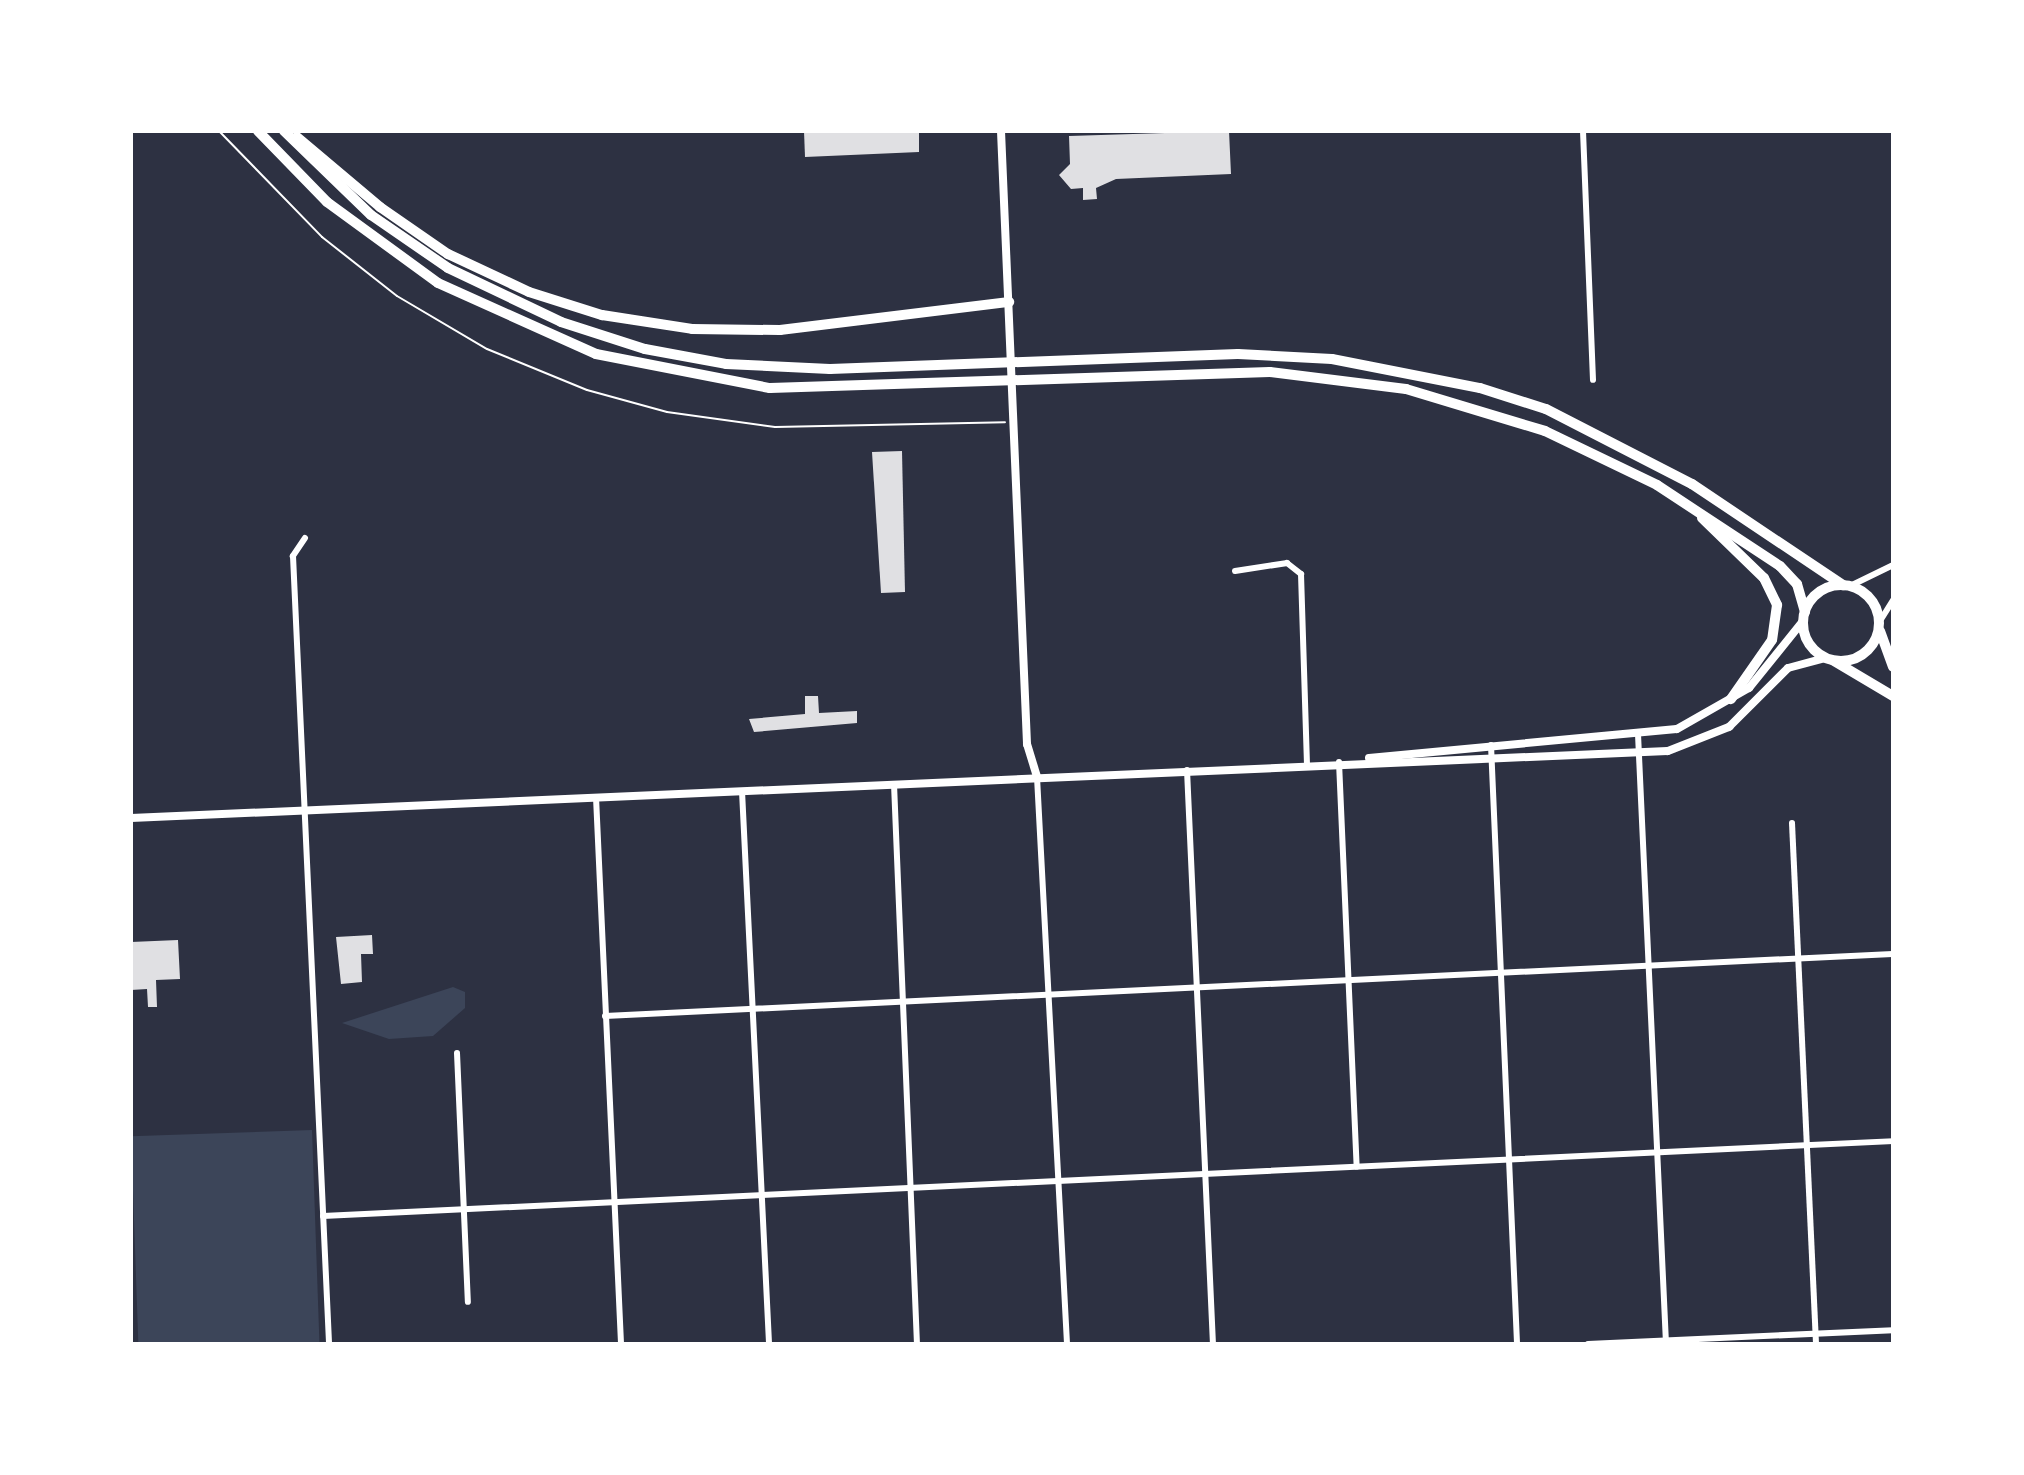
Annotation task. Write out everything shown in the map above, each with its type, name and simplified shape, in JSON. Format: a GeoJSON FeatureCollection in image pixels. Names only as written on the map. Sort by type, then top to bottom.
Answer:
{"type":"FeatureCollection","features":[{"type":"Feature","properties":{"kind":"highway"},"geometry":{"type":"LineString","coordinates":[[258,131],[327,202],[429,278],[518,325],[596,354],[770,388],[1270,372],[1406,388],[1575,443],[1682,500],[1789,573],[1804,616],[1806,639],[1828,659],[1893,696]]}},
{"type":"Feature","properties":{"kind":"highway"},"geometry":{"type":"LineString","coordinates":[[287,131],[380,207],[448,254],[529,292],[602,315],[692,329],[780,330],[1009,302]]}},
{"type":"Feature","properties":{"kind":"highway"},"geometry":{"type":"LineString","coordinates":[[287,131],[371,215],[448,268],[603,337],[738,365],[978,363],[1238,354],[1332,359],[1480,388],[1626,446],[1846,586],[1867,595],[1893,667]]}},
{"type":"Feature","properties":{"kind":"highway"},"geometry":{"type":"LineString","coordinates":[[1682,500],[1764,578],[1777,605],[1772,640],[1731,699]]}},
{"type":"Feature","properties":{"kind":"highway"},"geometry":{"type":"LineString","coordinates":[[1804,616],[1815,595],[1846,586]]}},
{"type":"Feature","properties":{"kind":"highway"},"geometry":{"type":"LineString","coordinates":[[1828,659],[1863,655],[1879,625]]}},
{"type":"Feature","properties":{"kind":"street"},"geometry":{"type":"LineString","coordinates":[[1001,131],[1027,744],[1037,778],[1067,1344]]}},
{"type":"Feature","properties":{"kind":"street"},"geometry":{"type":"LineString","coordinates":[[1583,131],[1593,380]]}},
{"type":"Feature","properties":{"kind":"street"},"geometry":{"type":"LineString","coordinates":[[305,538],[293,556],[330,1344]]}},
{"type":"Feature","properties":{"kind":"street"},"geometry":{"type":"LineString","coordinates":[[1235,571],[1287,563],[1301,574],[1307,764]]}},
{"type":"Feature","properties":{"kind":"street"},"geometry":{"type":"LineString","coordinates":[[1846,586],[1893,565]]}},
{"type":"Feature","properties":{"kind":"street"},"geometry":{"type":"LineString","coordinates":[[1879,625],[1893,600]]}},
{"type":"Feature","properties":{"kind":"street"},"geometry":{"type":"LineString","coordinates":[[1339,762],[1491,743],[1638,734],[1688,726],[1758,679],[1804,616]]}},
{"type":"Feature","properties":{"kind":"street"},"geometry":{"type":"LineString","coordinates":[[131,818],[1339,762],[1492,761],[1639,753],[1710,737],[1741,718],[1788,668],[1828,659]]}},
{"type":"Feature","properties":{"kind":"street"},"geometry":{"type":"LineString","coordinates":[[1638,734],[1666,1342]]}},
{"type":"Feature","properties":{"kind":"street"},"geometry":{"type":"LineString","coordinates":[[1491,743],[1517,1344]]}},
{"type":"Feature","properties":{"kind":"street"},"geometry":{"type":"LineString","coordinates":[[1339,762],[1357,1167]]}},
{"type":"Feature","properties":{"kind":"street"},"geometry":{"type":"LineString","coordinates":[[1187,770],[1209,1174],[1213,1344]]}},
{"type":"Feature","properties":{"kind":"street"},"geometry":{"type":"LineString","coordinates":[[894,784],[917,1344]]}},
{"type":"Feature","properties":{"kind":"street"},"geometry":{"type":"LineString","coordinates":[[742,791],[769,1344]]}},
{"type":"Feature","properties":{"kind":"street"},"geometry":{"type":"LineString","coordinates":[[596,797],[621,1344]]}},
{"type":"Feature","properties":{"kind":"street"},"geometry":{"type":"LineString","coordinates":[[1792,822],[1816,1344]]}},
{"type":"Feature","properties":{"kind":"street"},"geometry":{"type":"LineString","coordinates":[[605,1016],[1200,985],[1893,954]]}},
{"type":"Feature","properties":{"kind":"street"},"geometry":{"type":"LineString","coordinates":[[457,1054],[468,1302]]}},
{"type":"Feature","properties":{"kind":"street"},"geometry":{"type":"LineString","coordinates":[[323,1216],[1893,1141]]}},
{"type":"Feature","properties":{"kind":"street"},"geometry":{"type":"LineString","coordinates":[[1588,1344],[1893,1330]]}},
{"type":"Feature","properties":{"kind":"shaded area"},"geometry":{"type":"Polygon","coordinates":[[[453,987],[465,992],[465,1008],[433,1036],[389,1039],[342,1023],[453,987]]]}},
{"type":"Feature","properties":{"kind":"shaded area"},"geometry":{"type":"Polygon","coordinates":[[[312,1130],[319,1344],[138,1344],[131,1136],[312,1130]]]}},
{"type":"Feature","properties":{"kind":"building"},"geometry":{"type":"Polygon","coordinates":[[[804,131],[919,131],[919,152],[805,157],[804,131]]]}},
{"type":"Feature","properties":{"kind":"building"},"geometry":{"type":"Polygon","coordinates":[[[1229,131],[1231,174],[1116,179],[1096,188],[1097,199],[1083,200],[1083,188],[1071,189],[1059,175],[1070,164],[1069,136],[1229,131]]]}},
{"type":"Feature","properties":{"kind":"building"},"geometry":{"type":"Polygon","coordinates":[[[902,451],[905,592],[881,593],[872,452],[902,451]]]}},
{"type":"Feature","properties":{"kind":"building"},"geometry":{"type":"Polygon","coordinates":[[[805,696],[818,696],[819,713],[857,711],[857,723],[754,732],[749,719],[805,714],[805,696]]]}},
{"type":"Feature","properties":{"kind":"building"},"geometry":{"type":"Polygon","coordinates":[[[372,935],[373,954],[361,954],[362,982],[341,984],[336,937],[372,935]]]}},
{"type":"Feature","properties":{"kind":"building"},"geometry":{"type":"Polygon","coordinates":[[[178,940],[180,979],[156,980],[157,1007],[148,1007],[147,989],[131,990],[131,942],[178,940]]]}}]}
